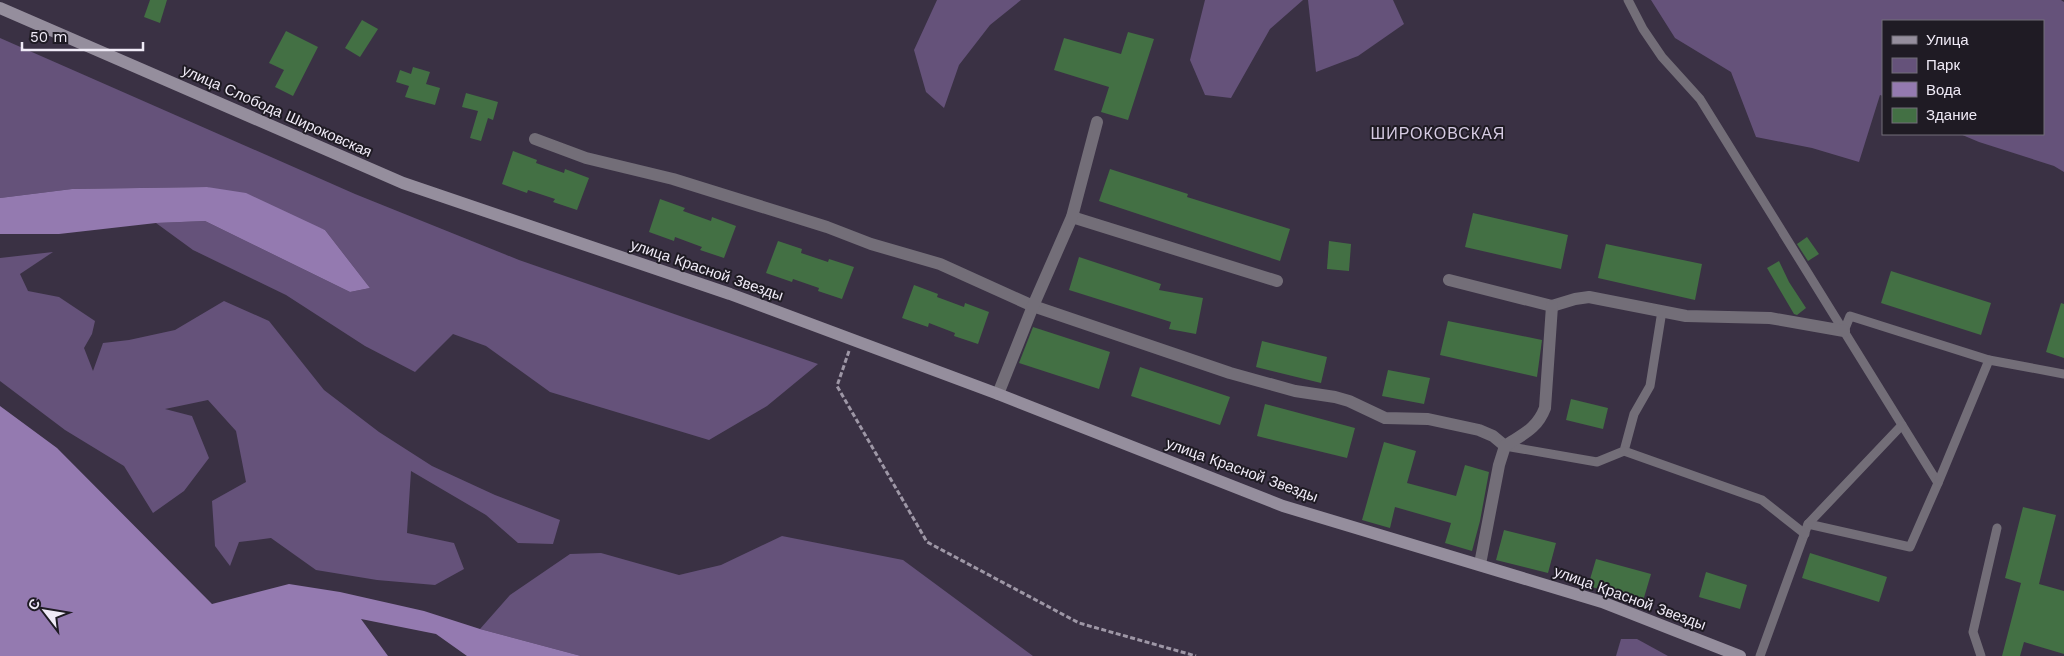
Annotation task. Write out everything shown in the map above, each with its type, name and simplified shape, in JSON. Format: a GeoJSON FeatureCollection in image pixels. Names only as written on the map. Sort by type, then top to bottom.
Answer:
{"type":"FeatureCollection","features":[{"type":"Feature","properties":{"kind":"street","name":"улица Слобода Широковская"},"geometry":{"type":"LineString","coordinates":[[0,8],[403,183]]}},
{"type":"Feature","properties":{"kind":"street"},"geometry":{"type":"LineString","coordinates":[[998,394],[1072,216],[1097,122]]}},
{"type":"Feature","properties":{"kind":"street"},"geometry":{"type":"LineString","coordinates":[[535,139],[586,158],[673,179],[827,227],[871,244],[940,264],[1033,306],[1230,373],[1295,392],[1335,397],[1349,401],[1385,418],[1428,419],[1479,430],[1493,436],[1505,446]]}},
{"type":"Feature","properties":{"kind":"street","name":"улица Красной Звезды"},"geometry":{"type":"LineString","coordinates":[[403,183],[730,294],[998,394],[1283,506],[1602,602],[1740,656]]}},
{"type":"Feature","properties":{"kind":"street"},"geometry":{"type":"LineString","coordinates":[[1072,216],[1277,281]]}},
{"type":"Feature","properties":{"kind":"street"},"geometry":{"type":"LineString","coordinates":[[1448,280],[1552,306],[1589,297],[1686,316],[1770,318],[1844,331]]}},
{"type":"Feature","properties":{"kind":"street"},"geometry":{"type":"LineString","coordinates":[[1480,564],[1499,465],[1505,446],[1527,433],[1540,420],[1545,408],[1552,306]]}},
{"type":"Feature","properties":{"kind":"lane"},"geometry":{"type":"LineString","coordinates":[[1628,0],[1643,29],[1662,56],[1700,100],[1938,483]]}},
{"type":"Feature","properties":{"kind":"lane"},"geometry":{"type":"LineString","coordinates":[[1624,452],[1634,414],[1650,386],[1662,311]]}},
{"type":"Feature","properties":{"kind":"lane"},"geometry":{"type":"LineString","coordinates":[[1844,331],[1850,316],[1989,360],[2064,374]]}},
{"type":"Feature","properties":{"kind":"lane"},"geometry":{"type":"LineString","coordinates":[[1808,524],[1910,547],[1989,360]]}},
{"type":"Feature","properties":{"kind":"lane"},"geometry":{"type":"LineString","coordinates":[[1760,656],[1808,524],[1902,425]]}},
{"type":"Feature","properties":{"kind":"lane"},"geometry":{"type":"LineString","coordinates":[[1505,446],[1597,462],[1624,452],[1762,500],[1805,534]]}},
{"type":"Feature","properties":{"kind":"lane"},"geometry":{"type":"LineString","coordinates":[[1981,656],[1973,632],[1997,528]]}},
{"type":"Feature","properties":{"kind":"path"},"geometry":{"type":"LineString","coordinates":[[852,340],[837,386],[927,542],[1079,623],[1196,656]]}},
{"type":"Feature","properties":{"kind":"green space"},"geometry":{"type":"Polygon","coordinates":[[[937,0],[1021,0],[990,25],[959,65],[944,108],[926,92],[914,50],[937,0]]]}},
{"type":"Feature","properties":{"kind":"green space"},"geometry":{"type":"Polygon","coordinates":[[[1205,0],[1303,0],[1270,29],[1231,98],[1205,95],[1190,60],[1205,0]]]}},
{"type":"Feature","properties":{"kind":"green space"},"geometry":{"type":"Polygon","coordinates":[[[1308,0],[1393,0],[1404,24],[1358,56],[1316,72],[1308,0]]]}},
{"type":"Feature","properties":{"kind":"green space"},"geometry":{"type":"Polygon","coordinates":[[[1651,0],[2061,0],[2064,2],[2064,172],[2054,166],[1962,135],[2044,135],[2044,20],[1882,20],[1882,96],[1880,95],[1859,162],[1812,148],[1756,137],[1731,72],[1675,38],[1651,0]]]}},
{"type":"Feature","properties":{"kind":"green space"},"geometry":{"type":"Polygon","coordinates":[[[0,38],[355,194],[519,260],[818,364],[767,406],[709,440],[550,392],[486,346],[453,334],[415,372],[365,346],[286,295],[193,250],[156,223],[205,221],[350,292],[370,288],[325,230],[207,187],[72,189],[0,198],[0,38]]]}},
{"type":"Feature","properties":{"kind":"green space"},"geometry":{"type":"Polygon","coordinates":[[[53,252],[20,274],[28,291],[59,297],[95,321],[92,334],[84,348],[93,371],[103,343],[129,340],[175,330],[224,301],[269,321],[324,390],[379,432],[432,466],[495,495],[560,520],[553,544],[518,543],[486,515],[411,471],[407,533],[454,543],[464,569],[435,585],[377,580],[316,570],[271,538],[239,542],[230,566],[215,546],[212,501],[246,482],[236,431],[208,400],[165,409],[192,416],[209,458],[184,491],[153,513],[124,466],[65,430],[0,381],[0,258],[53,252]]]}},
{"type":"Feature","properties":{"kind":"green space"},"geometry":{"type":"Polygon","coordinates":[[[782,536],[903,560],[1033,656],[581,656],[480,629],[510,595],[570,554],[601,553],[679,575],[721,565],[782,536]]]}},
{"type":"Feature","properties":{"kind":"green space"},"geometry":{"type":"Polygon","coordinates":[[[1621,639],[1637,639],[1668,656],[1616,656],[1621,639]]]}},
{"type":"Feature","properties":{"kind":"water"},"geometry":{"type":"Polygon","coordinates":[[[207,187],[246,193],[325,230],[370,288],[350,292],[205,221],[156,223],[59,234],[0,234],[0,198],[72,189],[207,187]]]}},
{"type":"Feature","properties":{"kind":"water"},"geometry":{"type":"Polygon","coordinates":[[[0,406],[57,448],[212,604],[289,584],[340,592],[424,611],[480,629],[581,656],[467,656],[436,634],[361,619],[388,656],[0,656],[0,406]]]}},
{"type":"Feature","properties":{"kind":"building"},"geometry":{"type":"Polygon","coordinates":[[[150,0],[167,0],[160,23],[144,17],[150,0]]]}},
{"type":"Feature","properties":{"kind":"building"},"geometry":{"type":"Polygon","coordinates":[[[362,20],[378,29],[360,57],[345,48],[362,20]]]}},
{"type":"Feature","properties":{"kind":"building"},"geometry":{"type":"Polygon","coordinates":[[[286,31],[318,47],[293,96],[275,87],[284,70],[269,63],[286,31]]]}},
{"type":"Feature","properties":{"kind":"building"},"geometry":{"type":"Polygon","coordinates":[[[1128,32],[1154,39],[1128,120],[1101,112],[1109,87],[1054,70],[1064,38],[1121,54],[1128,32]]]}},
{"type":"Feature","properties":{"kind":"building"},"geometry":{"type":"Polygon","coordinates":[[[413,67],[430,72],[426,84],[440,88],[435,105],[405,97],[409,86],[396,82],[400,70],[411,74],[413,67]]]}},
{"type":"Feature","properties":{"kind":"building"},"geometry":{"type":"Polygon","coordinates":[[[466,93],[498,102],[493,120],[488,118],[481,141],[470,138],[478,111],[462,107],[466,93]]]}},
{"type":"Feature","properties":{"kind":"building"},"geometry":{"type":"Polygon","coordinates":[[[513,151],[537,160],[536,163],[564,173],[565,169],[589,178],[577,210],[553,202],[555,199],[528,190],[527,193],[502,184],[513,151]]]}},
{"type":"Feature","properties":{"kind":"building"},"geometry":{"type":"Polygon","coordinates":[[[1110,169],[1188,194],[1187,197],[1290,229],[1280,261],[1099,201],[1110,169]]]}},
{"type":"Feature","properties":{"kind":"building"},"geometry":{"type":"Polygon","coordinates":[[[660,199],[685,208],[683,211],[711,221],[712,217],[736,226],[724,258],[700,250],[702,247],[675,237],[674,241],[649,232],[660,199]]]}},
{"type":"Feature","properties":{"kind":"building"},"geometry":{"type":"Polygon","coordinates":[[[1473,213],[1568,235],[1561,269],[1465,247],[1473,213]]]}},
{"type":"Feature","properties":{"kind":"building"},"geometry":{"type":"Polygon","coordinates":[[[1807,237],[1819,254],[1808,261],[1797,244],[1807,237]]]}},
{"type":"Feature","properties":{"kind":"building"},"geometry":{"type":"Polygon","coordinates":[[[778,241],[802,249],[801,253],[828,262],[829,259],[854,267],[842,299],[818,291],[819,288],[793,279],[792,282],[766,273],[778,241]]]}},
{"type":"Feature","properties":{"kind":"building"},"geometry":{"type":"Polygon","coordinates":[[[1329,241],[1351,244],[1349,271],[1327,269],[1329,241]]]}},
{"type":"Feature","properties":{"kind":"building"},"geometry":{"type":"Polygon","coordinates":[[[1606,244],[1702,264],[1695,300],[1598,278],[1606,244]]]}},
{"type":"Feature","properties":{"kind":"building"},"geometry":{"type":"Polygon","coordinates":[[[1079,257],[1161,284],[1159,290],[1203,298],[1196,334],[1169,329],[1171,322],[1069,290],[1079,257]]]}},
{"type":"Feature","properties":{"kind":"building"},"geometry":{"type":"Polygon","coordinates":[[[1779,261],[1789,282],[1806,308],[1797,315],[1794,314],[1767,268],[1779,261]]]}},
{"type":"Feature","properties":{"kind":"building"},"geometry":{"type":"Polygon","coordinates":[[[1891,271],[1991,303],[1981,335],[1881,303],[1891,271]]]}},
{"type":"Feature","properties":{"kind":"building"},"geometry":{"type":"Polygon","coordinates":[[[914,285],[938,294],[937,297],[964,307],[965,303],[989,312],[978,344],[954,336],[955,333],[929,323],[928,327],[902,318],[914,285]]]}},
{"type":"Feature","properties":{"kind":"building"},"geometry":{"type":"Polygon","coordinates":[[[2061,303],[2064,304],[2064,358],[2046,352],[2061,303]]]}},
{"type":"Feature","properties":{"kind":"building"},"geometry":{"type":"Polygon","coordinates":[[[1448,321],[1542,340],[1537,377],[1440,355],[1448,321]]]}},
{"type":"Feature","properties":{"kind":"building"},"geometry":{"type":"Polygon","coordinates":[[[1033,327],[1110,352],[1099,389],[1019,363],[1033,327]]]}},
{"type":"Feature","properties":{"kind":"building"},"geometry":{"type":"Polygon","coordinates":[[[1262,341],[1327,357],[1321,383],[1256,367],[1262,341]]]}},
{"type":"Feature","properties":{"kind":"building"},"geometry":{"type":"Polygon","coordinates":[[[1140,367],[1230,397],[1220,425],[1131,396],[1140,367]]]}},
{"type":"Feature","properties":{"kind":"building"},"geometry":{"type":"Polygon","coordinates":[[[1388,370],[1430,378],[1424,404],[1382,396],[1388,370]]]}},
{"type":"Feature","properties":{"kind":"building"},"geometry":{"type":"Polygon","coordinates":[[[1571,399],[1608,408],[1603,429],[1566,420],[1571,399]]]}},
{"type":"Feature","properties":{"kind":"building"},"geometry":{"type":"Polygon","coordinates":[[[1265,404],[1355,428],[1347,458],[1257,436],[1265,404]]]}},
{"type":"Feature","properties":{"kind":"building"},"geometry":{"type":"Polygon","coordinates":[[[1384,442],[1416,451],[1407,483],[1456,496],[1465,465],[1489,472],[1480,521],[1472,551],[1445,543],[1451,523],[1395,507],[1390,528],[1362,520],[1384,442]]]}},
{"type":"Feature","properties":{"kind":"building"},"geometry":{"type":"Polygon","coordinates":[[[2023,507],[2056,515],[2039,584],[2064,591],[2064,654],[2024,642],[2020,656],[2002,656],[2021,583],[2005,578],[2023,507]]]}},
{"type":"Feature","properties":{"kind":"building"},"geometry":{"type":"Polygon","coordinates":[[[1504,530],[1556,543],[1548,573],[1496,560],[1504,530]]]}},
{"type":"Feature","properties":{"kind":"building"},"geometry":{"type":"Polygon","coordinates":[[[1810,553],[1887,577],[1879,602],[1802,578],[1810,553]]]}},
{"type":"Feature","properties":{"kind":"building"},"geometry":{"type":"Polygon","coordinates":[[[1596,559],[1651,574],[1643,601],[1588,586],[1596,559]]]}},
{"type":"Feature","properties":{"kind":"building"},"geometry":{"type":"Polygon","coordinates":[[[1706,572],[1747,585],[1740,609],[1699,597],[1706,572]]]}},
{"type":"Feature","properties":{"kind":"district","name":"ШИРОКОВСКАЯ"},"geometry":{"type":"Point","coordinates":[1438,133]}}]}
